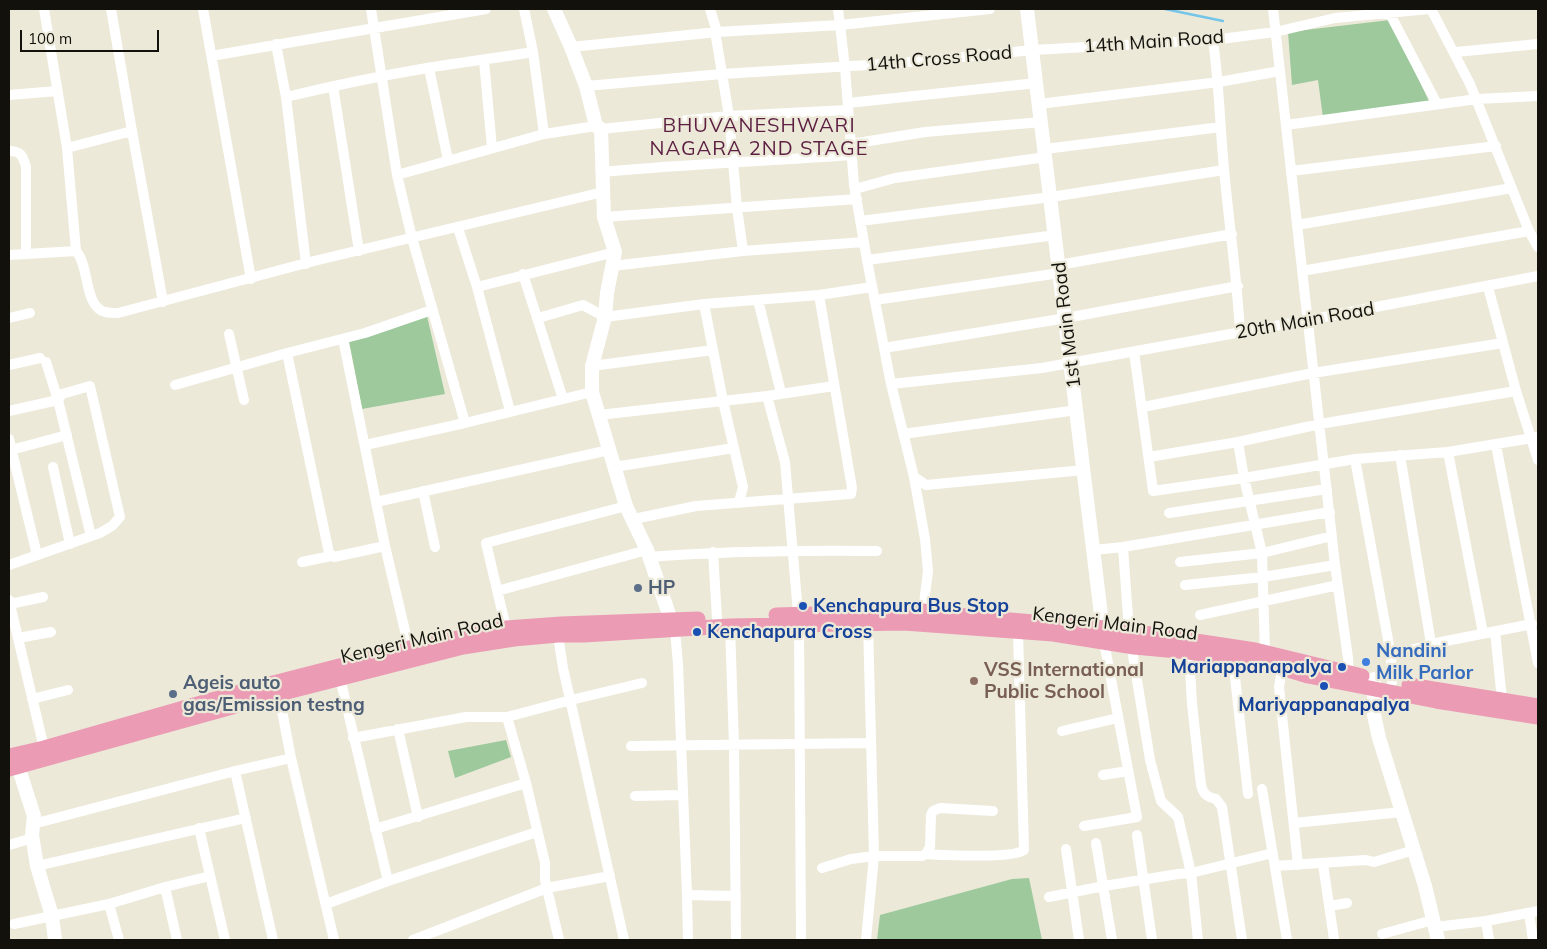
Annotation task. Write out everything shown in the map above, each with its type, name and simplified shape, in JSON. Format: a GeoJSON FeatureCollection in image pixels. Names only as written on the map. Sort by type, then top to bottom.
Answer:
{"type":"FeatureCollection","features":[{"type":"Feature","properties":{"kind":"main road","name":"Kengeri Main Road"},"geometry":{"type":"LineString","coordinates":[[12,764],[278,688],[409,648],[506,628],[673,625],[799,619],[923,610],[1104,635],[1134,647],[1189,652],[1349,679],[1486,710],[1538,717]]}},
{"type":"Feature","properties":{"kind":"main road","name":"Kengeri Main Road"},"geometry":{"type":"LineString","coordinates":[[799,619],[922,624],[1053,634],[1104,635],[1129,631],[1265,652],[1349,679]]}},
{"type":"Feature","properties":{"kind":"main road","name":"Kengeri Main Road"},"geometry":{"type":"LineString","coordinates":[[12,764],[44,748],[278,688],[340,678],[463,647],[558,634],[584,635],[673,625]]}},
{"type":"Feature","properties":{"kind":"main road","name":"Kengeri Main Road"},"geometry":{"type":"LineString","coordinates":[[1374,684],[1392,682],[1538,706]]}},
{"type":"Feature","properties":{"kind":"street"},"geometry":{"type":"LineString","coordinates":[[44,9],[67,148],[76,251],[81,256],[95,304],[102,312],[118,314],[306,264],[604,192]]}},
{"type":"Feature","properties":{"kind":"street"},"geometry":{"type":"LineString","coordinates":[[111,9],[163,302]]}},
{"type":"Feature","properties":{"kind":"street"},"geometry":{"type":"LineString","coordinates":[[203,9],[251,279]]}},
{"type":"Feature","properties":{"kind":"street"},"geometry":{"type":"LineString","coordinates":[[371,9],[397,175],[412,238],[465,423]]}},
{"type":"Feature","properties":{"kind":"street"},"geometry":{"type":"LineString","coordinates":[[211,56],[374,27],[422,14],[486,9]]}},
{"type":"Feature","properties":{"kind":"street"},"geometry":{"type":"LineString","coordinates":[[524,9],[533,52],[544,134]]}},
{"type":"Feature","properties":{"kind":"street"},"geometry":{"type":"LineString","coordinates":[[554,9],[586,86],[598,128],[604,192],[604,217],[613,259],[605,317],[592,366],[592,392],[626,506],[634,519],[648,554],[673,625],[678,664],[688,940]]}},
{"type":"Feature","properties":{"kind":"street"},"geometry":{"type":"LineString","coordinates":[[710,9],[716,32],[729,116],[737,208],[743,251]]}},
{"type":"Feature","properties":{"kind":"street"},"geometry":{"type":"LineString","coordinates":[[838,9],[845,68],[851,149],[860,221],[891,384],[914,477],[924,539],[928,571],[923,610]]}},
{"type":"Feature","properties":{"kind":"street"},"geometry":{"type":"LineString","coordinates":[[571,46],[716,32],[840,25],[990,9]]}},
{"type":"Feature","properties":{"kind":"street","name":"1st Main Road"},"geometry":{"type":"LineString","coordinates":[[1027,9],[1104,635]]}},
{"type":"Feature","properties":{"kind":"street"},"geometry":{"type":"LineString","coordinates":[[1273,9],[1349,679]]}},
{"type":"Feature","properties":{"kind":"street"},"geometry":{"type":"LineString","coordinates":[[1430,9],[1456,52],[1477,99],[1529,231],[1538,246]]}},
{"type":"Feature","properties":{"kind":"street","name":"14th Main Road"},"geometry":{"type":"LineString","coordinates":[[1032,50],[1213,40],[1275,32],[1334,13],[1430,9]]}},
{"type":"Feature","properties":{"kind":"street"},"geometry":{"type":"LineString","coordinates":[[1389,12],[1437,104]]}},
{"type":"Feature","properties":{"kind":"street"},"geometry":{"type":"LineString","coordinates":[[1213,40],[1219,82],[1224,170],[1238,286],[1240,332]]}},
{"type":"Feature","properties":{"kind":"street"},"geometry":{"type":"LineString","coordinates":[[276,44],[286,98],[306,264]]}},
{"type":"Feature","properties":{"kind":"street"},"geometry":{"type":"LineString","coordinates":[[1456,52],[1538,44]]}},
{"type":"Feature","properties":{"kind":"street","name":"14th Cross Road"},"geometry":{"type":"LineString","coordinates":[[586,86],[722,74],[845,68],[1032,50]]}},
{"type":"Feature","properties":{"kind":"street"},"geometry":{"type":"LineString","coordinates":[[286,98],[333,86],[429,68],[533,52]]}},
{"type":"Feature","properties":{"kind":"street"},"geometry":{"type":"LineString","coordinates":[[484,61],[492,148]]}},
{"type":"Feature","properties":{"kind":"street"},"geometry":{"type":"LineString","coordinates":[[429,68],[448,160]]}},
{"type":"Feature","properties":{"kind":"street"},"geometry":{"type":"LineString","coordinates":[[1039,104],[1219,82],[1280,71]]}},
{"type":"Feature","properties":{"kind":"street"},"geometry":{"type":"LineString","coordinates":[[397,175],[544,134],[848,106],[1037,83]]}},
{"type":"Feature","properties":{"kind":"street"},"geometry":{"type":"LineString","coordinates":[[333,86],[358,252]]}},
{"type":"Feature","properties":{"kind":"street"},"geometry":{"type":"LineString","coordinates":[[9,95],[57,91]]}},
{"type":"Feature","properties":{"kind":"street"},"geometry":{"type":"LineString","coordinates":[[1286,126],[1477,99],[1538,96]]}},
{"type":"Feature","properties":{"kind":"street"},"geometry":{"type":"LineString","coordinates":[[602,172],[676,165],[733,163],[851,149],[925,132],[1042,122]]}},
{"type":"Feature","properties":{"kind":"street"},"geometry":{"type":"LineString","coordinates":[[604,217],[737,208],[856,194],[895,178],[1045,153],[1221,127]]}},
{"type":"Feature","properties":{"kind":"street"},"geometry":{"type":"LineString","coordinates":[[67,148],[132,131]]}},
{"type":"Feature","properties":{"kind":"street"},"geometry":{"type":"LineString","coordinates":[[1291,171],[1496,146]]}},
{"type":"Feature","properties":{"kind":"street"},"geometry":{"type":"LineString","coordinates":[[9,151],[16,151],[20,154],[26,167],[26,254]]}},
{"type":"Feature","properties":{"kind":"street"},"geometry":{"type":"LineString","coordinates":[[860,221],[1051,197],[1224,170]]}},
{"type":"Feature","properties":{"kind":"street"},"geometry":{"type":"LineString","coordinates":[[1297,225],[1512,188]]}},
{"type":"Feature","properties":{"kind":"street"},"geometry":{"type":"LineString","coordinates":[[458,228],[477,286],[510,411]]}},
{"type":"Feature","properties":{"kind":"street"},"geometry":{"type":"LineString","coordinates":[[1302,271],[1529,231]]}},
{"type":"Feature","properties":{"kind":"street"},"geometry":{"type":"LineString","coordinates":[[874,300],[1060,269],[1232,234]]}},
{"type":"Feature","properties":{"kind":"street"},"geometry":{"type":"LineString","coordinates":[[867,260],[1056,235]]}},
{"type":"Feature","properties":{"kind":"street"},"geometry":{"type":"LineString","coordinates":[[477,286],[523,274],[613,259],[864,242]]}},
{"type":"Feature","properties":{"kind":"street"},"geometry":{"type":"LineString","coordinates":[[9,255],[76,251]]}},
{"type":"Feature","properties":{"kind":"street"},"geometry":{"type":"LineString","coordinates":[[523,274],[563,399]]}},
{"type":"Feature","properties":{"kind":"street","name":"20th Main Road"},"geometry":{"type":"LineString","coordinates":[[891,384],[1042,368],[1488,287],[1538,276]]}},
{"type":"Feature","properties":{"kind":"street"},"geometry":{"type":"LineString","coordinates":[[884,348],[1066,318],[1238,286]]}},
{"type":"Feature","properties":{"kind":"street"},"geometry":{"type":"LineString","coordinates":[[538,318],[583,304],[605,317],[704,304],[819,295],[872,287]]}},
{"type":"Feature","properties":{"kind":"street"},"geometry":{"type":"LineString","coordinates":[[1488,287],[1516,391],[1535,438],[1538,460]]}},
{"type":"Feature","properties":{"kind":"street"},"geometry":{"type":"LineString","coordinates":[[634,519],[696,506],[851,494],[852,488],[819,295]]}},
{"type":"Feature","properties":{"kind":"street"},"geometry":{"type":"LineString","coordinates":[[758,300],[781,394]]}},
{"type":"Feature","properties":{"kind":"street"},"geometry":{"type":"LineString","coordinates":[[704,304],[723,402],[743,487],[739,502]]}},
{"type":"Feature","properties":{"kind":"street"},"geometry":{"type":"LineString","coordinates":[[175,385],[365,333],[432,310]]}},
{"type":"Feature","properties":{"kind":"street"},"geometry":{"type":"LineString","coordinates":[[9,318],[30,313]]}},
{"type":"Feature","properties":{"kind":"street"},"geometry":{"type":"LineString","coordinates":[[229,334],[244,400]]}},
{"type":"Feature","properties":{"kind":"street"},"geometry":{"type":"LineString","coordinates":[[343,339],[385,546],[409,648]]}},
{"type":"Feature","properties":{"kind":"street"},"geometry":{"type":"LineString","coordinates":[[1142,406],[1314,373],[1503,343]]}},
{"type":"Feature","properties":{"kind":"street"},"geometry":{"type":"LineString","coordinates":[[592,366],[713,350]]}},
{"type":"Feature","properties":{"kind":"street"},"geometry":{"type":"LineString","coordinates":[[1134,352],[1153,491],[1355,459],[1448,452],[1535,438]]}},
{"type":"Feature","properties":{"kind":"street"},"geometry":{"type":"LineString","coordinates":[[287,353],[330,556]]}},
{"type":"Feature","properties":{"kind":"street"},"geometry":{"type":"LineString","coordinates":[[9,365],[43,360],[58,400],[91,536]]}},
{"type":"Feature","properties":{"kind":"street"},"geometry":{"type":"LineString","coordinates":[[9,411],[58,400],[62,394],[90,386],[120,517],[112,526],[91,536],[9,564]]}},
{"type":"Feature","properties":{"kind":"street"},"geometry":{"type":"LineString","coordinates":[[599,415],[723,402],[834,386]]}},
{"type":"Feature","properties":{"kind":"street"},"geometry":{"type":"LineString","coordinates":[[1149,457],[1238,442],[1320,424],[1516,391]]}},
{"type":"Feature","properties":{"kind":"street"},"geometry":{"type":"LineString","coordinates":[[365,445],[592,392]]}},
{"type":"Feature","properties":{"kind":"street"},"geometry":{"type":"LineString","coordinates":[[767,396],[785,462],[791,549],[799,619],[801,940]]}},
{"type":"Feature","properties":{"kind":"street"},"geometry":{"type":"LineString","coordinates":[[904,434],[1077,410]]}},
{"type":"Feature","properties":{"kind":"street"},"geometry":{"type":"LineString","coordinates":[[37,555],[10,444],[67,435]]}},
{"type":"Feature","properties":{"kind":"street"},"geometry":{"type":"LineString","coordinates":[[1238,442],[1244,478],[1262,553],[1265,652]]}},
{"type":"Feature","properties":{"kind":"street"},"geometry":{"type":"LineString","coordinates":[[1496,445],[1538,663]]}},
{"type":"Feature","properties":{"kind":"street"},"geometry":{"type":"LineString","coordinates":[[614,467],[734,448]]}},
{"type":"Feature","properties":{"kind":"street"},"geometry":{"type":"LineString","coordinates":[[376,502],[609,450]]}},
{"type":"Feature","properties":{"kind":"street"},"geometry":{"type":"LineString","coordinates":[[1448,452],[1483,633]]}},
{"type":"Feature","properties":{"kind":"street"},"geometry":{"type":"LineString","coordinates":[[1400,455],[1431,644]]}},
{"type":"Feature","properties":{"kind":"street"},"geometry":{"type":"LineString","coordinates":[[1355,459],[1391,656],[1392,682]]}},
{"type":"Feature","properties":{"kind":"street"},"geometry":{"type":"LineString","coordinates":[[53,467],[70,544]]}},
{"type":"Feature","properties":{"kind":"street"},"geometry":{"type":"LineString","coordinates":[[914,477],[926,485],[1084,470]]}},
{"type":"Feature","properties":{"kind":"street"},"geometry":{"type":"LineString","coordinates":[[1168,513],[1327,489]]}},
{"type":"Feature","properties":{"kind":"street"},"geometry":{"type":"LineString","coordinates":[[423,491],[435,547]]}},
{"type":"Feature","properties":{"kind":"street"},"geometry":{"type":"LineString","coordinates":[[506,628],[486,543],[626,506]]}},
{"type":"Feature","properties":{"kind":"street"},"geometry":{"type":"LineString","coordinates":[[1094,550],[1123,548],[1330,512]]}},
{"type":"Feature","properties":{"kind":"street"},"geometry":{"type":"LineString","coordinates":[[1180,562],[1262,553],[1332,536]]}},
{"type":"Feature","properties":{"kind":"street"},"geometry":{"type":"LineString","coordinates":[[302,562],[385,546]]}},
{"type":"Feature","properties":{"kind":"street"},"geometry":{"type":"LineString","coordinates":[[1123,548],[1132,656],[1150,760],[1161,802],[1178,817],[1191,873],[1198,940]]}},
{"type":"Feature","properties":{"kind":"street"},"geometry":{"type":"LineString","coordinates":[[497,591],[648,554],[791,549],[877,551]]}},
{"type":"Feature","properties":{"kind":"street"},"geometry":{"type":"LineString","coordinates":[[713,552],[723,622],[734,745],[736,940]]}},
{"type":"Feature","properties":{"kind":"street"},"geometry":{"type":"LineString","coordinates":[[1185,585],[1263,578],[1335,565]]}},
{"type":"Feature","properties":{"kind":"street"},"geometry":{"type":"LineString","coordinates":[[1200,615],[1338,585]]}},
{"type":"Feature","properties":{"kind":"street"},"geometry":{"type":"LineString","coordinates":[[43,597],[9,602],[44,748]]}},
{"type":"Feature","properties":{"kind":"street"},"geometry":{"type":"LineString","coordinates":[[866,940],[874,856],[868,623]]}},
{"type":"Feature","properties":{"kind":"street"},"geometry":{"type":"LineString","coordinates":[[1391,656],[1431,644],[1532,624]]}},
{"type":"Feature","properties":{"kind":"street"},"geometry":{"type":"LineString","coordinates":[[1495,631],[1502,700]]}},
{"type":"Feature","properties":{"kind":"street"},"geometry":{"type":"LineString","coordinates":[[18,638],[51,632]]}},
{"type":"Feature","properties":{"kind":"street"},"geometry":{"type":"LineString","coordinates":[[822,868],[851,859],[874,856],[922,856],[926,854],[988,855],[1016,853],[1024,850],[1018,632]]}},
{"type":"Feature","properties":{"kind":"street"},"geometry":{"type":"LineString","coordinates":[[558,634],[563,668],[624,940]]}},
{"type":"Feature","properties":{"kind":"street"},"geometry":{"type":"LineString","coordinates":[[1084,826],[1137,817],[1104,635]]}},
{"type":"Feature","properties":{"kind":"street"},"geometry":{"type":"LineString","coordinates":[[1189,652],[1192,704],[1201,785],[1203,792],[1208,797],[1216,799],[1222,807],[1242,940]]}},
{"type":"Feature","properties":{"kind":"street"},"geometry":{"type":"LineString","coordinates":[[1235,660],[1235,677],[1248,794]]}},
{"type":"Feature","properties":{"kind":"street"},"geometry":{"type":"LineString","coordinates":[[1282,668],[1279,687],[1298,865]]}},
{"type":"Feature","properties":{"kind":"street"},"geometry":{"type":"LineString","coordinates":[[340,678],[388,882]]}},
{"type":"Feature","properties":{"kind":"street"},"geometry":{"type":"LineString","coordinates":[[353,738],[466,717],[507,717],[642,683]]}},
{"type":"Feature","properties":{"kind":"street"},"geometry":{"type":"LineString","coordinates":[[1374,684],[1374,716],[1379,738],[1414,850],[1435,929]]}},
{"type":"Feature","properties":{"kind":"street"},"geometry":{"type":"LineString","coordinates":[[278,688],[291,758],[334,940]]}},
{"type":"Feature","properties":{"kind":"street"},"geometry":{"type":"LineString","coordinates":[[32,699],[68,690]]}},
{"type":"Feature","properties":{"kind":"street"},"geometry":{"type":"LineString","coordinates":[[507,717],[538,832],[545,863],[545,880],[559,940]]}},
{"type":"Feature","properties":{"kind":"street"},"geometry":{"type":"LineString","coordinates":[[1062,731],[1118,718]]}},
{"type":"Feature","properties":{"kind":"street"},"geometry":{"type":"LineString","coordinates":[[398,729],[418,816]]}},
{"type":"Feature","properties":{"kind":"street"},"geometry":{"type":"LineString","coordinates":[[631,746],[871,743]]}},
{"type":"Feature","properties":{"kind":"street"},"geometry":{"type":"LineString","coordinates":[[9,844],[33,831],[235,771],[291,758]]}},
{"type":"Feature","properties":{"kind":"street"},"geometry":{"type":"LineString","coordinates":[[12,764],[34,816],[33,831],[38,866],[52,916],[55,940]]}},
{"type":"Feature","properties":{"kind":"street"},"geometry":{"type":"LineString","coordinates":[[235,771],[273,940]]}},
{"type":"Feature","properties":{"kind":"street"},"geometry":{"type":"LineString","coordinates":[[1104,775],[1128,771]]}},
{"type":"Feature","properties":{"kind":"street"},"geometry":{"type":"LineString","coordinates":[[375,829],[526,783]]}},
{"type":"Feature","properties":{"kind":"street"},"geometry":{"type":"LineString","coordinates":[[1262,789],[1276,866],[1286,940]]}},
{"type":"Feature","properties":{"kind":"street"},"geometry":{"type":"LineString","coordinates":[[635,796],[683,795]]}},
{"type":"Feature","properties":{"kind":"street"},"geometry":{"type":"LineString","coordinates":[[926,854],[930,847],[931,815],[935,810],[940,808],[993,811]]}},
{"type":"Feature","properties":{"kind":"street"},"geometry":{"type":"LineString","coordinates":[[1294,823],[1402,812]]}},
{"type":"Feature","properties":{"kind":"street"},"geometry":{"type":"LineString","coordinates":[[38,866],[246,818]]}},
{"type":"Feature","properties":{"kind":"street"},"geometry":{"type":"LineString","coordinates":[[199,828],[225,940]]}},
{"type":"Feature","properties":{"kind":"street"},"geometry":{"type":"LineString","coordinates":[[326,904],[538,832]]}},
{"type":"Feature","properties":{"kind":"street"},"geometry":{"type":"LineString","coordinates":[[1137,835],[1152,940]]}},
{"type":"Feature","properties":{"kind":"street"},"geometry":{"type":"LineString","coordinates":[[1096,843],[1112,940]]}},
{"type":"Feature","properties":{"kind":"street"},"geometry":{"type":"LineString","coordinates":[[1066,849],[1079,940]]}},
{"type":"Feature","properties":{"kind":"street"},"geometry":{"type":"LineString","coordinates":[[1276,866],[1366,860],[1374,862],[1414,850]]}},
{"type":"Feature","properties":{"kind":"street"},"geometry":{"type":"LineString","coordinates":[[1048,897],[1104,886],[1191,873],[1273,853]]}},
{"type":"Feature","properties":{"kind":"street"},"geometry":{"type":"LineString","coordinates":[[1323,864],[1334,940]]}},
{"type":"Feature","properties":{"kind":"street"},"geometry":{"type":"LineString","coordinates":[[14,924],[109,904],[210,876]]}},
{"type":"Feature","properties":{"kind":"street"},"geometry":{"type":"LineString","coordinates":[[413,940],[547,888],[610,876]]}},
{"type":"Feature","properties":{"kind":"street"},"geometry":{"type":"LineString","coordinates":[[165,887],[177,940]]}},
{"type":"Feature","properties":{"kind":"street"},"geometry":{"type":"LineString","coordinates":[[687,895],[736,896]]}},
{"type":"Feature","properties":{"kind":"street"},"geometry":{"type":"LineString","coordinates":[[1329,906],[1347,903]]}},
{"type":"Feature","properties":{"kind":"street"},"geometry":{"type":"LineString","coordinates":[[109,904],[119,940]]}},
{"type":"Feature","properties":{"kind":"street"},"geometry":{"type":"LineString","coordinates":[[1382,934],[1435,929],[1533,912],[1534,940]]}},
{"type":"Feature","properties":{"kind":"street"},"geometry":{"type":"LineString","coordinates":[[1486,921],[1489,940]]}},
{"type":"Feature","properties":{"kind":"green space"},"geometry":{"type":"Polygon","coordinates":[[[1390,20],[1429,101],[1323,118],[1318,80],[1292,85],[1288,32],[1390,20]]]}},
{"type":"Feature","properties":{"kind":"green space"},"geometry":{"type":"Polygon","coordinates":[[[427,316],[445,394],[362,409],[349,341],[427,316]]]}},
{"type":"Feature","properties":{"kind":"green space"},"geometry":{"type":"Polygon","coordinates":[[[506,740],[511,757],[455,778],[448,751],[506,740]]]}},
{"type":"Feature","properties":{"kind":"green space"},"geometry":{"type":"Polygon","coordinates":[[[1029,878],[1042,940],[877,940],[880,915],[1012,879],[1029,878]]]}},
{"type":"Feature","properties":{"kind":"waterway"},"geometry":{"type":"LineString","coordinates":[[1165,9],[1223,21]]}},
{"type":"Feature","properties":{"kind":"place","name":"HP"},"geometry":{"type":"Point","coordinates":[638,588]}},
{"type":"Feature","properties":{"kind":"place","name":"Kenchapura Bus Stop"},"geometry":{"type":"Point","coordinates":[803,606]}},
{"type":"Feature","properties":{"kind":"place","name":"Kenchapura Cross"},"geometry":{"type":"Point","coordinates":[697,632]}},
{"type":"Feature","properties":{"kind":"place","name":"Nandini Milk Parlor"},"geometry":{"type":"Point","coordinates":[1366,662]}},
{"type":"Feature","properties":{"kind":"place","name":"Mariappanapalya"},"geometry":{"type":"Point","coordinates":[1342,667]}},
{"type":"Feature","properties":{"kind":"place","name":"VSS International Public School"},"geometry":{"type":"Point","coordinates":[974,681]}},
{"type":"Feature","properties":{"kind":"place","name":"Mariyappanapalya"},"geometry":{"type":"Point","coordinates":[1324,686]}},
{"type":"Feature","properties":{"kind":"place","name":"Ageis auto gas/Emission testng"},"geometry":{"type":"Point","coordinates":[173,694]}},
{"type":"Feature","properties":{"kind":"district","name":"BHUVANESHWARI NAGARA 2ND STAGE"},"geometry":{"type":"Point","coordinates":[759,138]}}]}
